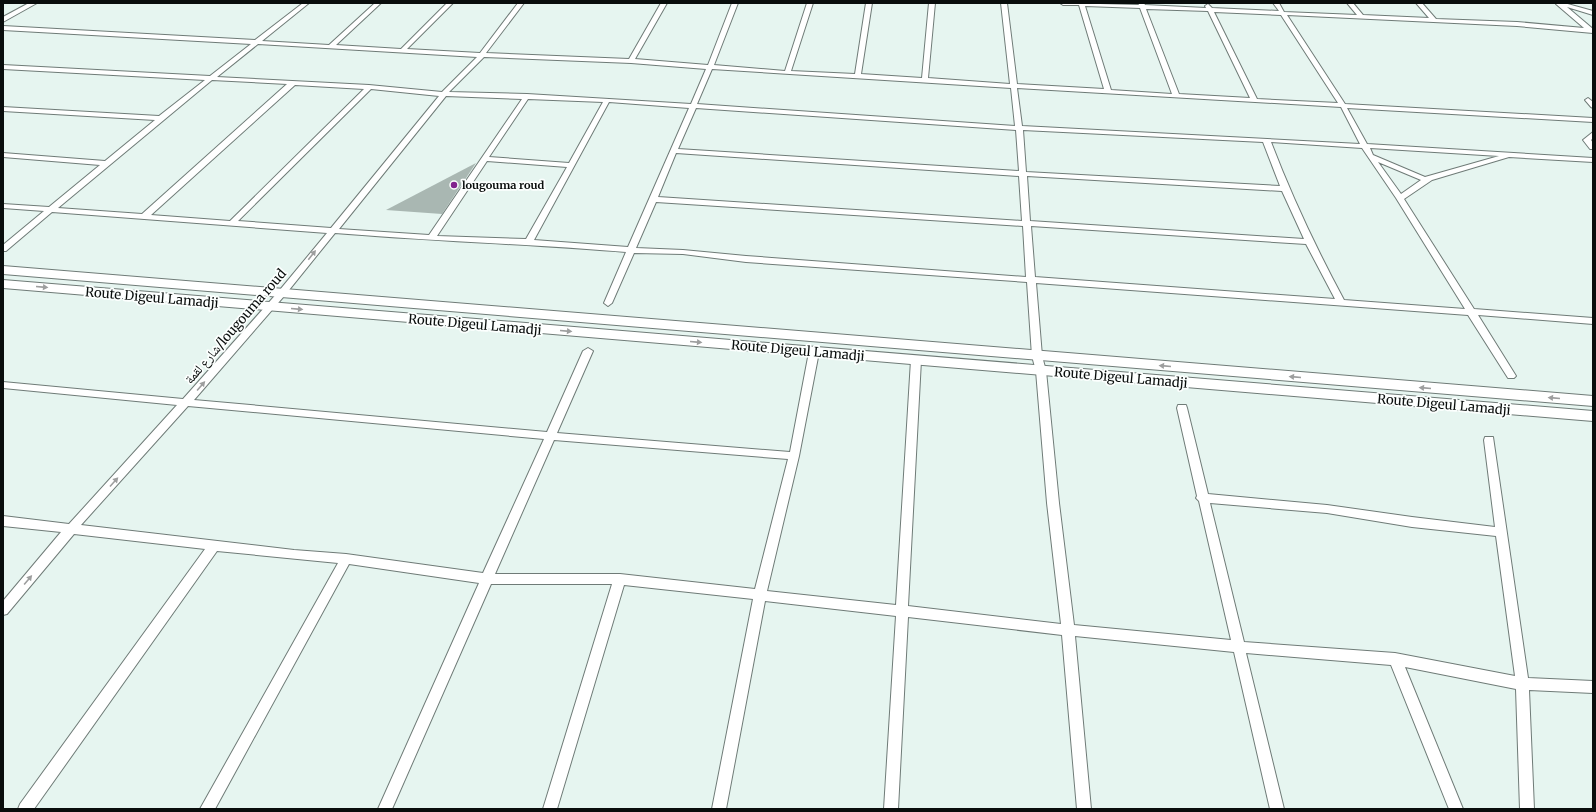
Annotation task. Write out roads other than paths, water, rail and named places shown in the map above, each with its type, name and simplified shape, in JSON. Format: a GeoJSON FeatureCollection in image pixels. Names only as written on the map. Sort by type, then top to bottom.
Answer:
{"type":"FeatureCollection","features":[{"type":"Feature","properties":{"kind":"main road"},"geometry":{"type":"LineString","coordinates":[[3,270],[1593,401]]}},
{"type":"Feature","properties":{"kind":"main road","name":"Route Digeul Lamadji"},"geometry":{"type":"LineString","coordinates":[[3,284],[1593,416]]}},
{"type":"Feature","properties":{"kind":"street"},"geometry":{"type":"LineString","coordinates":[[3,20],[34,3]]}},
{"type":"Feature","properties":{"kind":"street"},"geometry":{"type":"LineString","coordinates":[[3,249],[161,118],[258,43],[306,3]]}},
{"type":"Feature","properties":{"kind":"street"},"geometry":{"type":"LineString","coordinates":[[330,46],[378,3]]}},
{"type":"Feature","properties":{"kind":"street"},"geometry":{"type":"LineString","coordinates":[[403,50],[450,3]]}},
{"type":"Feature","properties":{"kind":"street","name":"شارع لقمة/lougouma roud"},"geometry":{"type":"LineString","coordinates":[[3,610],[71,529],[186,403],[282,293],[444,94],[482,55],[521,3]]}},
{"type":"Feature","properties":{"kind":"street"},"geometry":{"type":"LineString","coordinates":[[631,61],[664,3]]}},
{"type":"Feature","properties":{"kind":"street"},"geometry":{"type":"LineString","coordinates":[[608,304],[693,107],[735,3]]}},
{"type":"Feature","properties":{"kind":"street"},"geometry":{"type":"LineString","coordinates":[[787,73],[810,3]]}},
{"type":"Feature","properties":{"kind":"street"},"geometry":{"type":"LineString","coordinates":[[858,76],[869,3]]}},
{"type":"Feature","properties":{"kind":"street"},"geometry":{"type":"LineString","coordinates":[[925,80],[932,3]]}},
{"type":"Feature","properties":{"kind":"street"},"geometry":{"type":"LineString","coordinates":[[1004,3],[1019,128],[1037,356],[1040,370],[1053,503],[1068,630],[1084,809]]}},
{"type":"Feature","properties":{"kind":"street"},"geometry":{"type":"LineString","coordinates":[[1063,3],[1141,5],[1209,10],[1361,16],[1592,30]]}},
{"type":"Feature","properties":{"kind":"street"},"geometry":{"type":"LineString","coordinates":[[1081,3],[1108,92]]}},
{"type":"Feature","properties":{"kind":"street"},"geometry":{"type":"LineString","coordinates":[[1206,3],[1255,100]]}},
{"type":"Feature","properties":{"kind":"street"},"geometry":{"type":"LineString","coordinates":[[1276,3],[1342,104],[1370,156],[1400,198],[1511,376]]}},
{"type":"Feature","properties":{"kind":"street"},"geometry":{"type":"LineString","coordinates":[[1350,3],[1361,16]]}},
{"type":"Feature","properties":{"kind":"street"},"geometry":{"type":"LineString","coordinates":[[1419,3],[1434,20]]}},
{"type":"Feature","properties":{"kind":"street"},"geometry":{"type":"LineString","coordinates":[[1558,3],[1593,13]]}},
{"type":"Feature","properties":{"kind":"street"},"geometry":{"type":"LineString","coordinates":[[1558,3],[1592,30]]}},
{"type":"Feature","properties":{"kind":"street"},"geometry":{"type":"LineString","coordinates":[[1141,5],[1176,96]]}},
{"type":"Feature","properties":{"kind":"street"},"geometry":{"type":"LineString","coordinates":[[3,28],[482,55],[631,61],[787,73],[1176,96],[1342,104],[1593,120]]}},
{"type":"Feature","properties":{"kind":"street"},"geometry":{"type":"LineString","coordinates":[[1584,30],[1593,37]]}},
{"type":"Feature","properties":{"kind":"street"},"geometry":{"type":"LineString","coordinates":[[3,67],[369,87],[444,94],[607,100],[1019,128],[1266,140],[1593,160]]}},
{"type":"Feature","properties":{"kind":"street"},"geometry":{"type":"LineString","coordinates":[[145,216],[293,83]]}},
{"type":"Feature","properties":{"kind":"street"},"geometry":{"type":"LineString","coordinates":[[233,222],[369,87]]}},
{"type":"Feature","properties":{"kind":"street"},"geometry":{"type":"LineString","coordinates":[[431,238],[527,96]]}},
{"type":"Feature","properties":{"kind":"street"},"geometry":{"type":"LineString","coordinates":[[529,242],[607,100]]}},
{"type":"Feature","properties":{"kind":"street"},"geometry":{"type":"LineString","coordinates":[[1588,100],[1593,106]]}},
{"type":"Feature","properties":{"kind":"street"},"geometry":{"type":"LineString","coordinates":[[3,109],[161,118]]}},
{"type":"Feature","properties":{"kind":"street"},"geometry":{"type":"LineString","coordinates":[[1593,134],[1587,140],[1593,147]]}},
{"type":"Feature","properties":{"kind":"street"},"geometry":{"type":"LineString","coordinates":[[1266,140],[1285,190],[1309,242],[1341,303]]}},
{"type":"Feature","properties":{"kind":"street"},"geometry":{"type":"LineString","coordinates":[[673,151],[1285,190]]}},
{"type":"Feature","properties":{"kind":"street"},"geometry":{"type":"LineString","coordinates":[[3,155],[108,163]]}},
{"type":"Feature","properties":{"kind":"street"},"geometry":{"type":"LineString","coordinates":[[1400,198],[1426,180],[1513,155]]}},
{"type":"Feature","properties":{"kind":"street"},"geometry":{"type":"LineString","coordinates":[[1370,156],[1426,180]]}},
{"type":"Feature","properties":{"kind":"street"},"geometry":{"type":"LineString","coordinates":[[485,159],[572,165]]}},
{"type":"Feature","properties":{"kind":"street"},"geometry":{"type":"LineString","coordinates":[[652,199],[1309,242]]}},
{"type":"Feature","properties":{"kind":"street"},"geometry":{"type":"LineString","coordinates":[[3,206],[431,238],[529,242],[630,250],[683,252],[746,259],[1593,321]]}},
{"type":"Feature","properties":{"kind":"street"},"geometry":{"type":"LineString","coordinates":[[385,809],[588,351]]}},
{"type":"Feature","properties":{"kind":"street"},"geometry":{"type":"LineString","coordinates":[[718,809],[760,595],[794,456],[814,352]]}},
{"type":"Feature","properties":{"kind":"street"},"geometry":{"type":"LineString","coordinates":[[892,809],[916,360]]}},
{"type":"Feature","properties":{"kind":"street"},"geometry":{"type":"LineString","coordinates":[[3,386],[550,436],[794,456]]}},
{"type":"Feature","properties":{"kind":"street"},"geometry":{"type":"LineString","coordinates":[[1182,408],[1202,498],[1277,809]]}},
{"type":"Feature","properties":{"kind":"street"},"geometry":{"type":"LineString","coordinates":[[1489,440],[1500,532],[1522,684],[1527,809]]}},
{"type":"Feature","properties":{"kind":"street"},"geometry":{"type":"LineString","coordinates":[[1202,498],[1327,509],[1412,522],[1500,532]]}},
{"type":"Feature","properties":{"kind":"street"},"geometry":{"type":"LineString","coordinates":[[3,521],[346,559],[487,579],[620,579],[1068,630],[1239,647],[1395,659],[1522,684],[1593,687]]}},
{"type":"Feature","properties":{"kind":"street"},"geometry":{"type":"LineString","coordinates":[[25,809],[215,545]]}},
{"type":"Feature","properties":{"kind":"street"},"geometry":{"type":"LineString","coordinates":[[207,809],[346,559]]}},
{"type":"Feature","properties":{"kind":"street"},"geometry":{"type":"LineString","coordinates":[[550,809],[620,579]]}},
{"type":"Feature","properties":{"kind":"street"},"geometry":{"type":"LineString","coordinates":[[1395,659],[1456,809]]}},
{"type":"Feature","properties":{"kind":"place","name":"lougouma roud"},"geometry":{"type":"Point","coordinates":[454,185]}}]}
